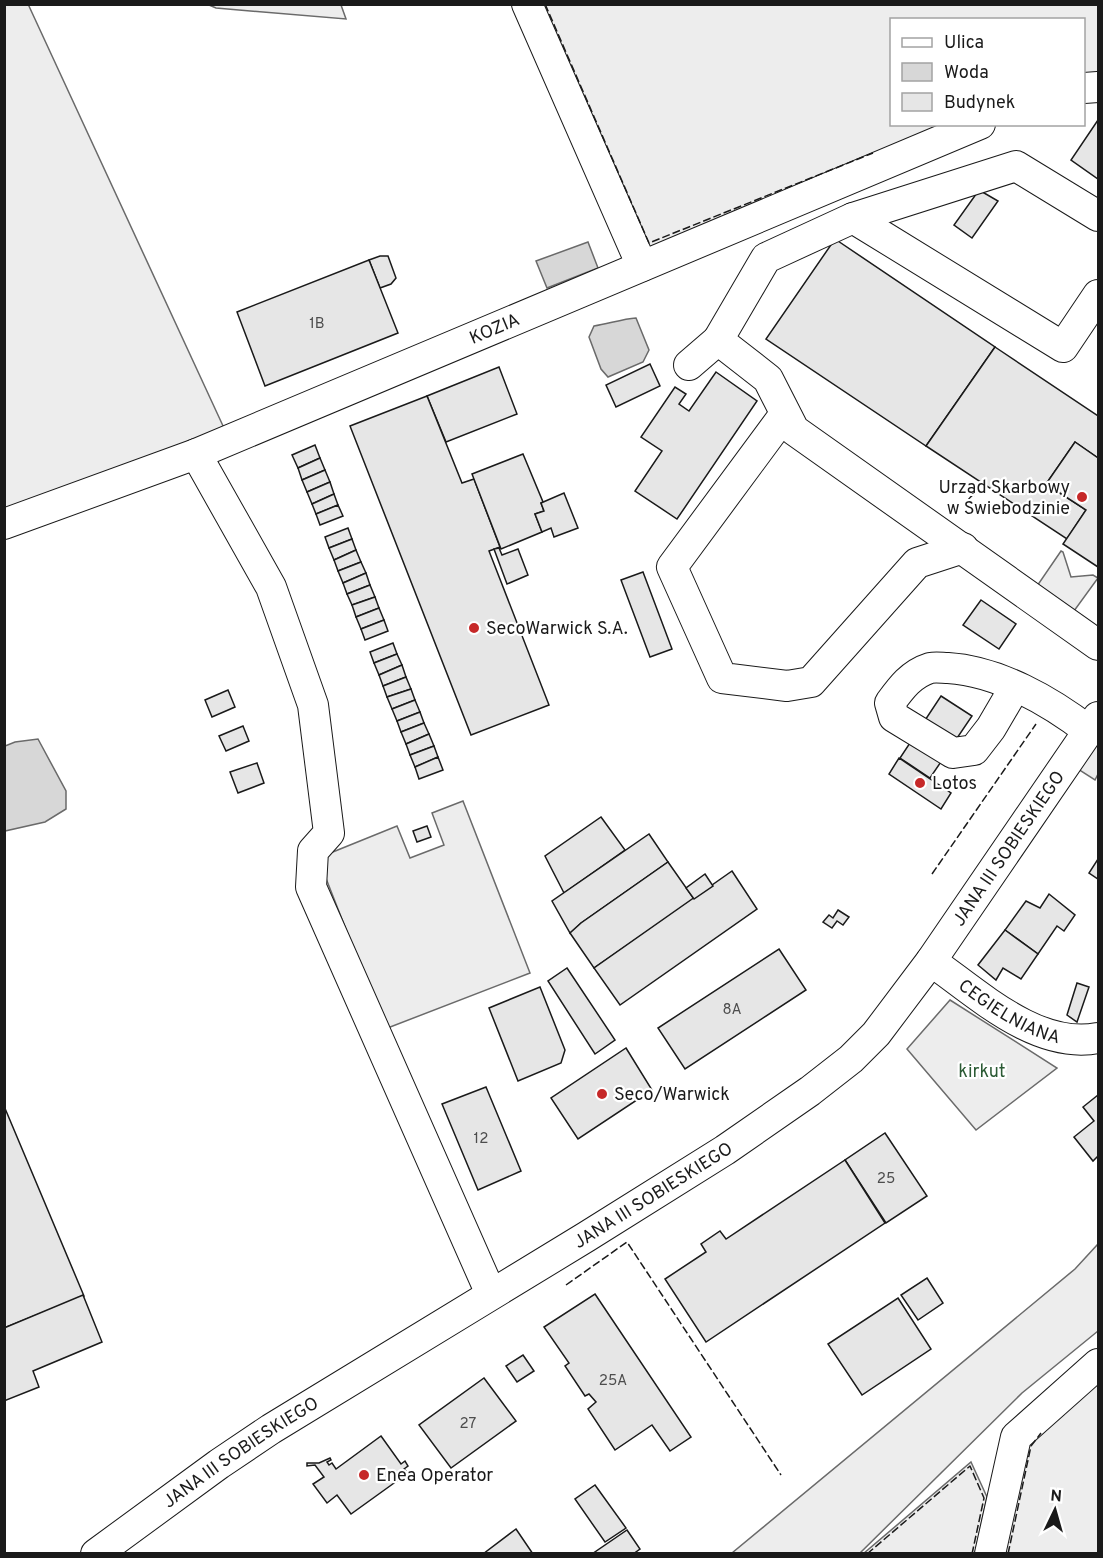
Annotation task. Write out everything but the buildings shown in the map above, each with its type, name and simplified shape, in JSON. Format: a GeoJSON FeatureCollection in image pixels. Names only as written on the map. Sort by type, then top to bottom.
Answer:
{"type":"FeatureCollection","features":[{"type":"Feature","properties":{"kind":"street"},"geometry":{"type":"LineString","coordinates":[[527,4],[642,266]]}},
{"type":"Feature","properties":{"kind":"street","name":"KOZIA"},"geometry":{"type":"LineString","coordinates":[[4,524],[196,454],[975,126]]}},
{"type":"Feature","properties":{"kind":"street"},"geometry":{"type":"LineString","coordinates":[[689,365],[718,340],[766,258],[853,218],[1016,166],[1098,216]]}},
{"type":"Feature","properties":{"kind":"street"},"geometry":{"type":"LineString","coordinates":[[853,218],[1063,347],[1098,295]]}},
{"type":"Feature","properties":{"kind":"street"},"geometry":{"type":"LineString","coordinates":[[718,340],[768,378],[794,430],[1098,645]]}},
{"type":"Feature","properties":{"kind":"street"},"geometry":{"type":"LineString","coordinates":[[786,414],[672,567],[722,678],[788,686],[812,682],[917,563],[963,548]]}},
{"type":"Feature","properties":{"kind":"street"},"geometry":{"type":"LineString","coordinates":[[196,454],[271,586],[313,705],[329,833],[313,851],[311,887],[491,1294]]}},
{"type":"Feature","properties":{"kind":"street"},"geometry":{"type":"LineString","coordinates":[[1015,687],[1066,714],[1094,724]]}},
{"type":"Feature","properties":{"kind":"street","name":"JANA III SOBIESKIEGO"},"geometry":{"type":"LineString","coordinates":[[96,1554],[235,1453],[695,1168],[810,1091],[852,1059],[876,1034],[931,961],[1094,724]]}},
{"type":"Feature","properties":{"kind":"street","name":"CEGIELNIANA"},"geometry":{"type":"LineString","coordinates":[[931,961],[1030,1028],[1063,1039],[1080,1041],[1098,1038]]}},
{"type":"Feature","properties":{"kind":"street"},"geometry":{"type":"LineString","coordinates":[[990,1554],[1016,1437],[1098,1364]]}},
{"type":"Feature","properties":{"kind":"shaded area"},"geometry":{"type":"Polygon","coordinates":[[[28,4],[224,428],[5,514],[4,5],[28,4]]]}},
{"type":"Feature","properties":{"kind":"shaded area"},"geometry":{"type":"Polygon","coordinates":[[[209,5],[341,5],[346,19],[216,8],[209,5]]]}},
{"type":"Feature","properties":{"kind":"shaded area"},"geometry":{"type":"Polygon","coordinates":[[[540,5],[1098,5],[1098,80],[1085,82],[1085,18],[890,18],[890,126],[954,126],[647,249],[540,5]]]}},
{"type":"Feature","properties":{"kind":"shaded area"},"geometry":{"type":"Polygon","coordinates":[[[1061,551],[1071,577],[1093,575],[1098,578],[1074,611],[1037,586],[1061,551]]]}},
{"type":"Feature","properties":{"kind":"shaded area"},"geometry":{"type":"Polygon","coordinates":[[[1098,717],[1098,774],[1095,780],[1067,762],[1098,717]]]}},
{"type":"Feature","properties":{"kind":"shaded area"},"geometry":{"type":"Polygon","coordinates":[[[463,801],[530,973],[385,1029],[318,858],[397,826],[410,858],[444,845],[432,813],[463,801]]]}},
{"type":"Feature","properties":{"kind":"shaded area","name":"kirkut"},"geometry":{"type":"Polygon","coordinates":[[[950,1000],[1057,1068],[976,1130],[907,1049],[950,1000]]]}},
{"type":"Feature","properties":{"kind":"shaded area"},"geometry":{"type":"Polygon","coordinates":[[[1098,1244],[1098,1331],[1022,1393],[860,1553],[732,1553],[1075,1269],[1098,1244]]]}},
{"type":"Feature","properties":{"kind":"shaded area"},"geometry":{"type":"Polygon","coordinates":[[[1098,1377],[1098,1553],[1005,1554],[1028,1445],[1098,1377]]]}},
{"type":"Feature","properties":{"kind":"shaded area"},"geometry":{"type":"Polygon","coordinates":[[[971,1462],[987,1497],[975,1553],[863,1554],[971,1462]]]}},
{"type":"Feature","properties":{"kind":"water"},"geometry":{"type":"Polygon","coordinates":[[[588,242],[598,268],[547,288],[536,261],[588,242]]]}},
{"type":"Feature","properties":{"kind":"water"},"geometry":{"type":"Polygon","coordinates":[[[636,318],[649,350],[643,362],[608,377],[601,369],[589,337],[594,326],[636,318]]]}},
{"type":"Feature","properties":{"kind":"water"},"geometry":{"type":"Polygon","coordinates":[[[38,739],[66,791],[66,809],[45,822],[5,831],[5,746],[15,742],[38,739]]]}},
{"type":"Feature","properties":{"kind":"fence"},"geometry":{"type":"LineString","coordinates":[[545,4],[649,243],[873,153]]}},
{"type":"Feature","properties":{"kind":"fence"},"geometry":{"type":"LineString","coordinates":[[932,874],[1036,724]]}},
{"type":"Feature","properties":{"kind":"fence"},"geometry":{"type":"LineString","coordinates":[[566,1285],[627,1242],[781,1475]]}},
{"type":"Feature","properties":{"kind":"fence"},"geometry":{"type":"LineString","coordinates":[[1008,1554],[1031,1446],[1041,1433]]}},
{"type":"Feature","properties":{"kind":"fence"},"geometry":{"type":"LineString","coordinates":[[867,1554],[970,1466],[984,1498],[972,1554]]}},
{"type":"Feature","properties":{"kind":"place","name":"Urząd Skarbowy w Świebodzinie"},"geometry":{"type":"Point","coordinates":[1082,497]}},
{"type":"Feature","properties":{"kind":"place","name":"SecoWarwick S.A."},"geometry":{"type":"Point","coordinates":[474,628]}},
{"type":"Feature","properties":{"kind":"place","name":"Lotos"},"geometry":{"type":"Point","coordinates":[920,783]}},
{"type":"Feature","properties":{"kind":"place","name":"Seco/Warwick"},"geometry":{"type":"Point","coordinates":[602,1094]}},
{"type":"Feature","properties":{"kind":"place","name":"Enea Operator"},"geometry":{"type":"Point","coordinates":[364,1475]}}]}
